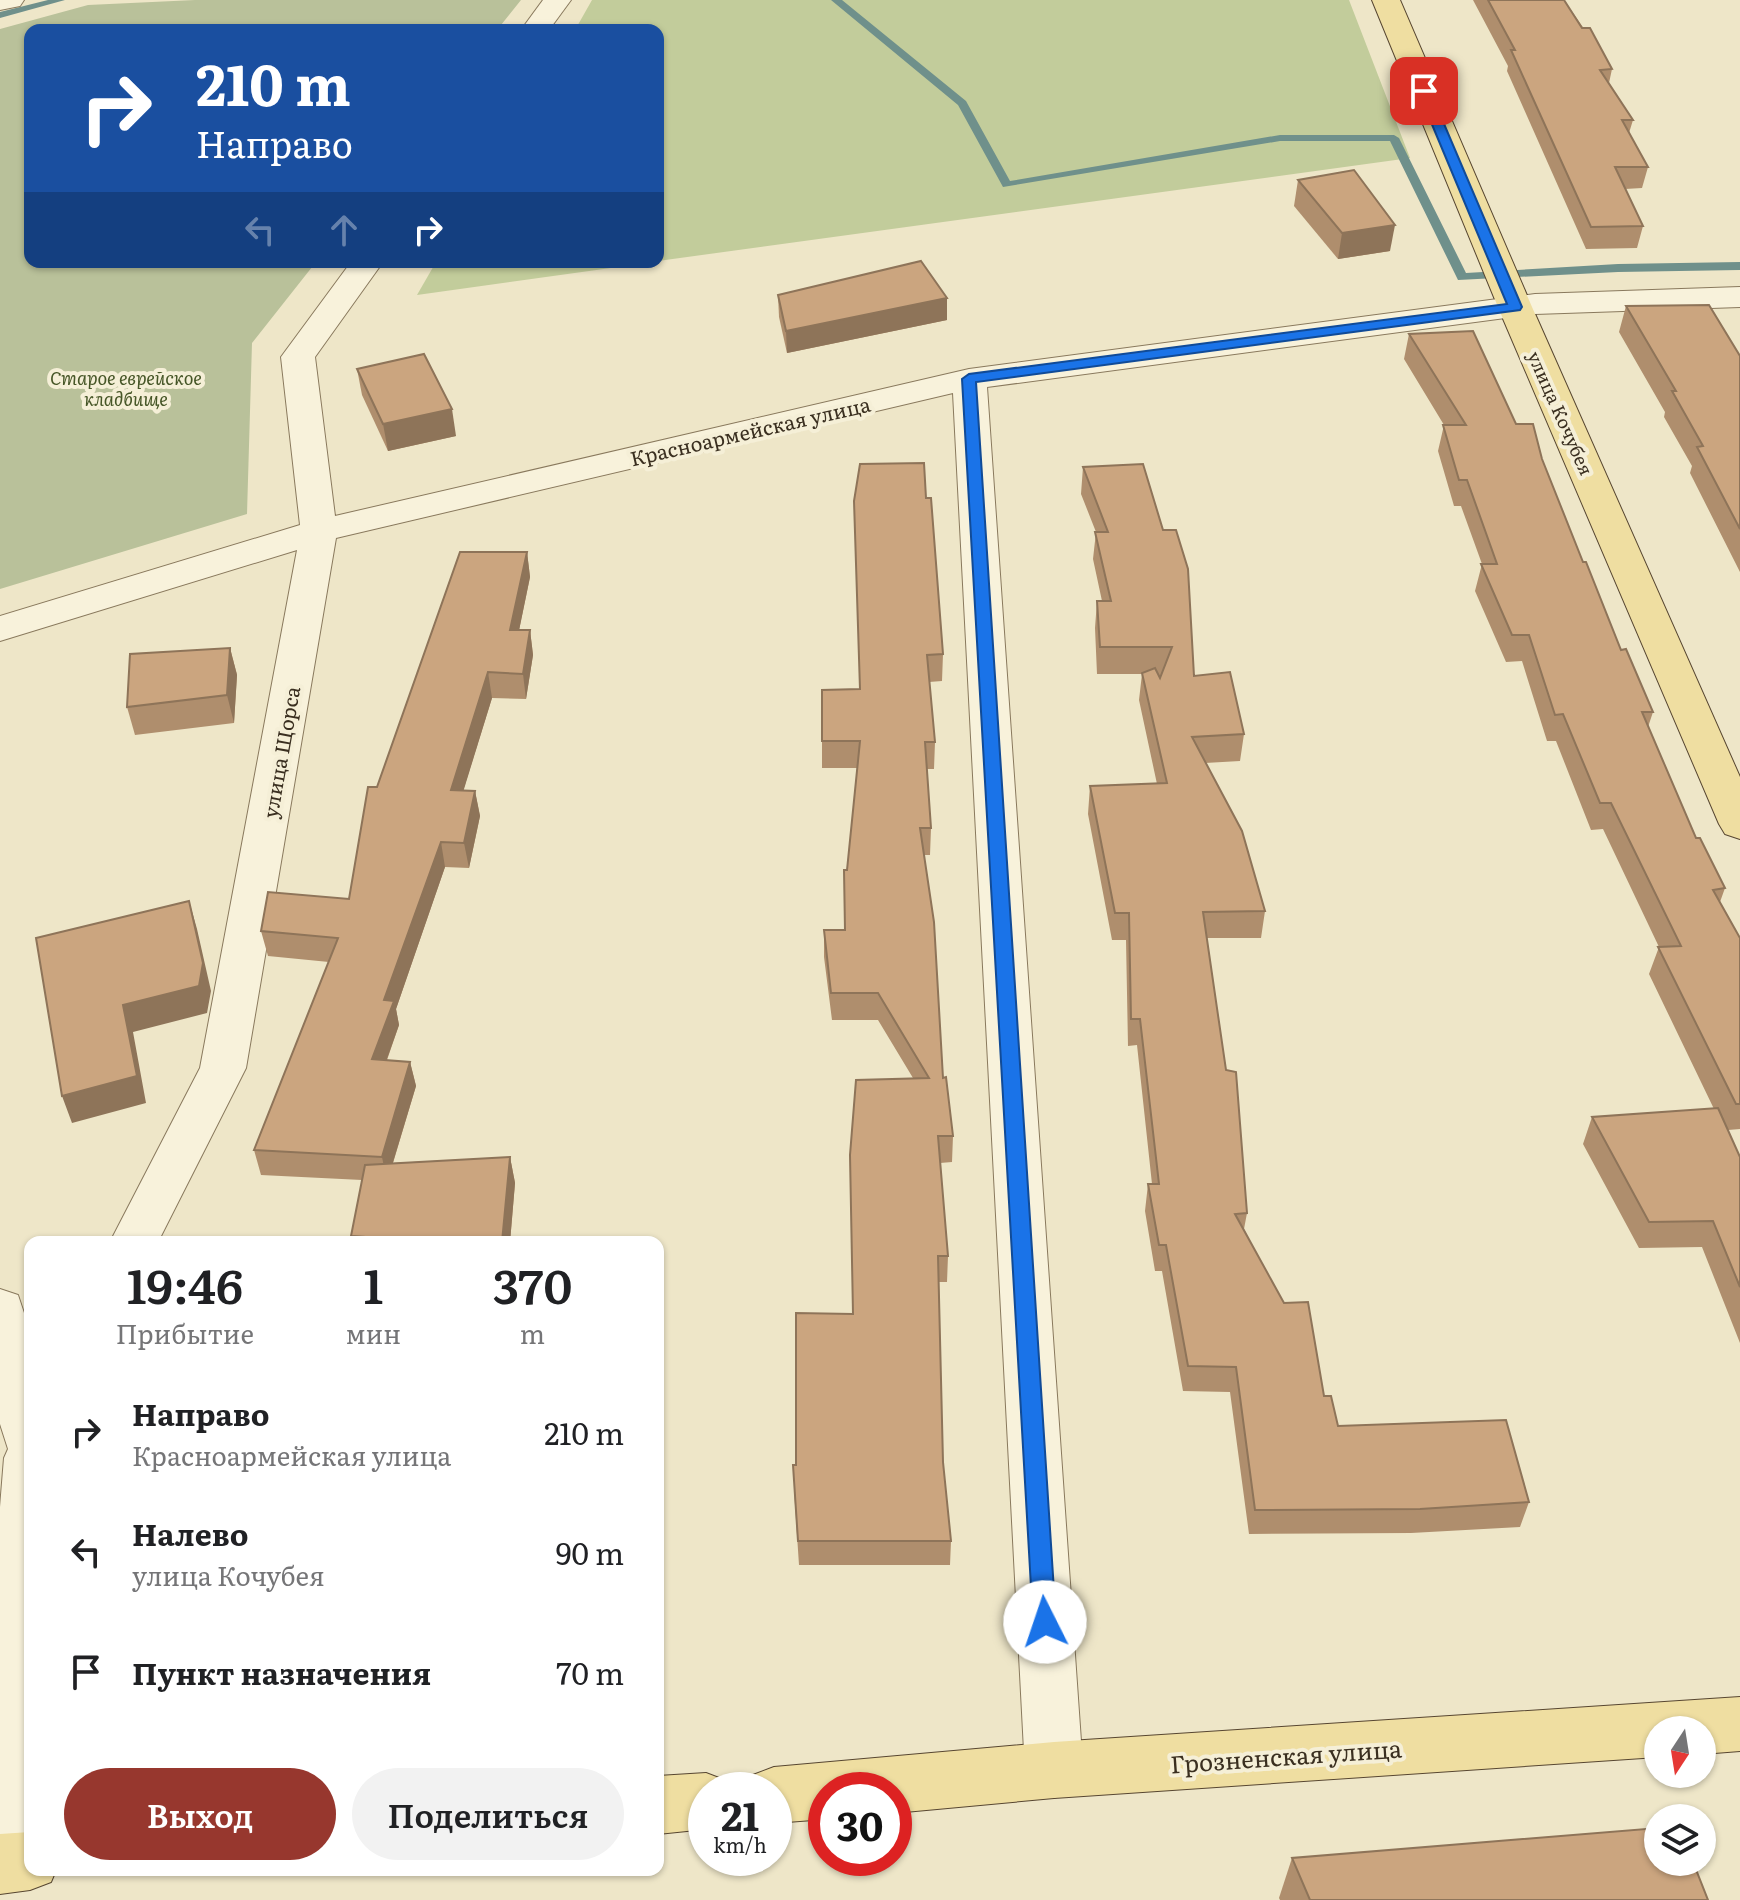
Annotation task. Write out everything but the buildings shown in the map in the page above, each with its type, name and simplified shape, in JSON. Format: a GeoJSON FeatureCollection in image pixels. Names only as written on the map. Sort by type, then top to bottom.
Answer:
{"type":"FeatureCollection","features":[{"type":"Feature","properties":{"kind":"main road","name":"улица Кочубея"},"geometry":{"type":"LineString","coordinates":[[1386,0],[1515,307],[1740,824]]}},
{"type":"Feature","properties":{"kind":"main road","name":"Грозненская улица"},"geometry":{"type":"LineString","coordinates":[[912,1783],[1054,1770],[1740,1724]]}},
{"type":"Feature","properties":{"kind":"main road"},"geometry":{"type":"LineString","coordinates":[[664,1804],[688,1802]]}},
{"type":"Feature","properties":{"kind":"street"},"geometry":{"type":"LineString","coordinates":[[0,2],[10,0]]}},
{"type":"Feature","properties":{"kind":"street"},"geometry":{"type":"LineString","coordinates":[[539,24],[557,0]]}},
{"type":"Feature","properties":{"kind":"street","name":"улица Щорса"},"geometry":{"type":"LineString","coordinates":[[137,1236],[223,1068],[319,531],[298,357],[363,268]]}},
{"type":"Feature","properties":{"kind":"street","name":"Красноармейская улица"},"geometry":{"type":"LineString","coordinates":[[0,629],[319,531],[969,379],[1515,307],[1740,297]]}},
{"type":"Feature","properties":{"kind":"street"},"geometry":{"type":"LineString","coordinates":[[969,379],[1054,1770]]}},
{"type":"Feature","properties":{"kind":"street"},"geometry":{"type":"LineString","coordinates":[[0,1310],[24,1415]]}},
{"type":"Feature","properties":{"kind":"street"},"geometry":{"type":"LineString","coordinates":[[11,1863],[24,1586]]}},
{"type":"Feature","properties":{"kind":"green space","name":"Старое еврейское кладбище"},"geometry":{"type":"Polygon","coordinates":[[[195,0],[521,0],[502,24],[24,24],[24,268],[311,268],[252,343],[247,514],[0,589],[0,29],[88,5],[195,0]]]}},
{"type":"Feature","properties":{"kind":"green space"},"geometry":{"type":"Polygon","coordinates":[[[592,0],[1349,0],[1410,158],[664,260],[664,24],[578,24],[592,0]]]}},
{"type":"Feature","properties":{"kind":"green space"},"geometry":{"type":"Polygon","coordinates":[[[433,268],[611,268],[417,295],[433,268]]]}},
{"type":"Feature","properties":{"kind":"waterway"},"geometry":{"type":"LineString","coordinates":[[0,15],[60,0]]}},
{"type":"Feature","properties":{"kind":"waterway"},"geometry":{"type":"LineString","coordinates":[[836,0],[962,103],[1007,185],[1280,138],[1394,138],[1462,277],[1618,268],[1740,266]]}},
{"type":"Feature","properties":{"kind":"route"},"geometry":{"type":"LineString","coordinates":[[1045,1622],[969,379],[1515,307],[1424,91]]}}]}
